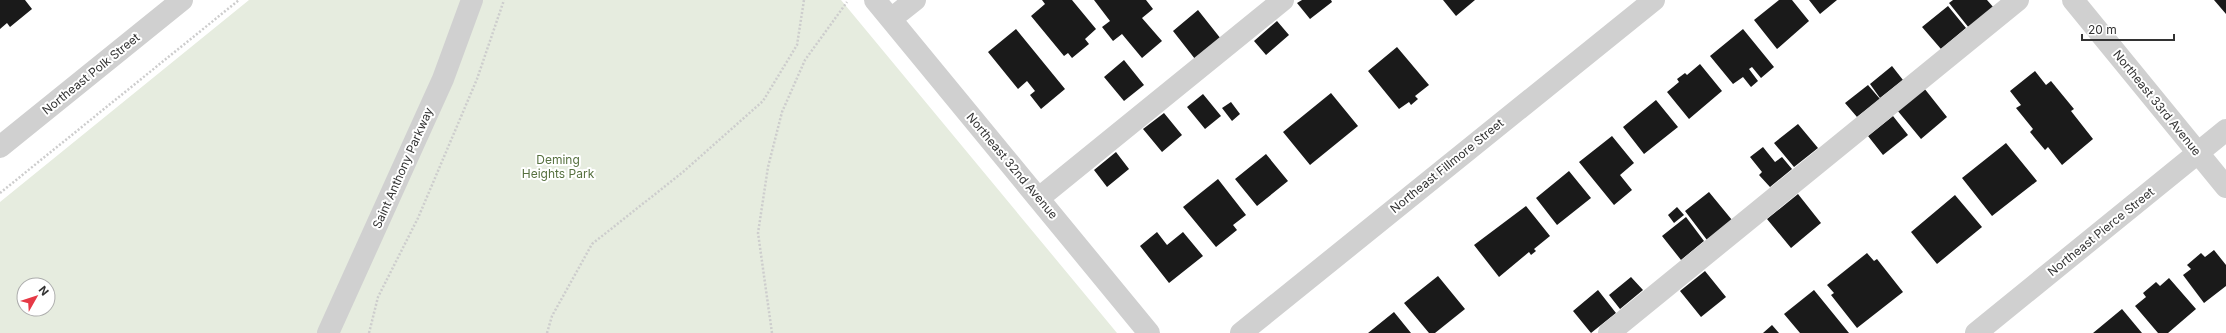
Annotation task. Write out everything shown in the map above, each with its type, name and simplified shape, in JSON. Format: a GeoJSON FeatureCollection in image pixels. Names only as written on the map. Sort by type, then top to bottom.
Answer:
{"type":"FeatureCollection","features":[{"type":"Feature","properties":{"kind":"street","name":"Northeast Polk Street"},"geometry":{"type":"LineString","coordinates":[[0,147],[182,0]]}},
{"type":"Feature","properties":{"kind":"street","name":"Saint Anthony Parkway"},"geometry":{"type":"LineString","coordinates":[[328,333],[443,79],[472,0]]}},
{"type":"Feature","properties":{"kind":"street","name":"Northeast 32nd Avenue"},"geometry":{"type":"LineString","coordinates":[[875,0],[1149,333]]}},
{"type":"Feature","properties":{"kind":"street"},"geometry":{"type":"LineString","coordinates":[[891,19],[915,0]]}},
{"type":"Feature","properties":{"kind":"street"},"geometry":{"type":"LineString","coordinates":[[1039,198],[1284,0]]}},
{"type":"Feature","properties":{"kind":"street","name":"Northeast Fillmore Street"},"geometry":{"type":"LineString","coordinates":[[1241,333],[1654,0]]}},
{"type":"Feature","properties":{"kind":"street"},"geometry":{"type":"LineString","coordinates":[[1609,333],[2018,0]]}},
{"type":"Feature","properties":{"kind":"street","name":"Northeast 33rd Avenue"},"geometry":{"type":"LineString","coordinates":[[2073,0],[2226,187]]}},
{"type":"Feature","properties":{"kind":"street","name":"Northeast Pierce Street"},"geometry":{"type":"LineString","coordinates":[[1976,333],[2226,130]]}},
{"type":"Feature","properties":{"kind":"path"},"geometry":{"type":"LineString","coordinates":[[0,193],[238,0]]}},
{"type":"Feature","properties":{"kind":"path"},"geometry":{"type":"LineString","coordinates":[[369,333],[378,297],[418,218],[478,79],[504,0]]}},
{"type":"Feature","properties":{"kind":"path"},"geometry":{"type":"LineString","coordinates":[[547,333],[552,316],[592,244],[683,172],[763,101],[797,45],[804,0]]}},
{"type":"Feature","properties":{"kind":"path"},"geometry":{"type":"LineString","coordinates":[[772,333],[758,233],[768,167],[782,112],[805,60],[849,0]]}},
{"type":"Feature","properties":{"kind":"green space","name":"Deming Heights Park"},"geometry":{"type":"Polygon","coordinates":[[[249,0],[841,0],[1117,333],[0,333],[0,202],[249,0]]]}},
{"type":"Feature","properties":{"kind":"building"},"geometry":{"type":"Polygon","coordinates":[[[0,0],[25,0],[32,9],[10,27],[7,23],[0,29],[0,0]]]}},
{"type":"Feature","properties":{"kind":"building"},"geometry":{"type":"Polygon","coordinates":[[[1042,0],[1072,0],[1096,29],[1085,39],[1089,44],[1072,58],[1068,53],[1064,56],[1031,16],[1045,4],[1042,0]]]}},
{"type":"Feature","properties":{"kind":"building"},"geometry":{"type":"Polygon","coordinates":[[[1094,0],[1146,0],[1153,9],[1142,18],[1162,41],[1142,58],[1122,34],[1113,41],[1102,27],[1110,21],[1094,0]]]}},
{"type":"Feature","properties":{"kind":"building"},"geometry":{"type":"Polygon","coordinates":[[[1302,0],[1331,0],[1332,2],[1310,19],[1297,3],[1302,0]]]}},
{"type":"Feature","properties":{"kind":"building"},"geometry":{"type":"Polygon","coordinates":[[[1443,0],[1475,0],[1456,16],[1443,0]]]}},
{"type":"Feature","properties":{"kind":"building"},"geometry":{"type":"Polygon","coordinates":[[[1779,0],[1792,0],[1809,21],[1777,49],[1754,20],[1779,0]]]}},
{"type":"Feature","properties":{"kind":"building"},"geometry":{"type":"Polygon","coordinates":[[[1809,0],[1837,0],[1820,14],[1809,0]]]}},
{"type":"Feature","properties":{"kind":"building"},"geometry":{"type":"Polygon","coordinates":[[[1953,0],[1987,0],[1994,8],[1969,28],[1949,3],[1953,0]]]}},
{"type":"Feature","properties":{"kind":"building"},"geometry":{"type":"Polygon","coordinates":[[[2214,0],[2226,0],[2226,14],[2214,0]]]}},
{"type":"Feature","properties":{"kind":"building"},"geometry":{"type":"Polygon","coordinates":[[[1948,6],[1966,28],[1941,49],[1922,27],[1948,6]]]}},
{"type":"Feature","properties":{"kind":"building"},"geometry":{"type":"Polygon","coordinates":[[[1198,10],[1221,39],[1195,59],[1173,31],[1198,10]]]}},
{"type":"Feature","properties":{"kind":"building"},"geometry":{"type":"Polygon","coordinates":[[[1277,21],[1289,35],[1266,55],[1254,41],[1277,21]]]}},
{"type":"Feature","properties":{"kind":"building"},"geometry":{"type":"Polygon","coordinates":[[[1016,29],[1065,89],[1041,109],[1030,95],[1035,91],[1027,81],[1018,89],[988,52],[1016,29]]]}},
{"type":"Feature","properties":{"kind":"building"},"geometry":{"type":"Polygon","coordinates":[[[1743,29],[1774,67],[1761,78],[1752,67],[1749,69],[1758,81],[1751,87],[1743,77],[1733,84],[1710,56],[1743,29]]]}},
{"type":"Feature","properties":{"kind":"building"},"geometry":{"type":"Polygon","coordinates":[[[1397,47],[1429,85],[1415,96],[1418,99],[1411,105],[1409,102],[1399,109],[1368,71],[1397,47]]]}},
{"type":"Feature","properties":{"kind":"building"},"geometry":{"type":"Polygon","coordinates":[[[1124,60],[1144,85],[1124,101],[1104,77],[1124,60]]]}},
{"type":"Feature","properties":{"kind":"building"},"geometry":{"type":"Polygon","coordinates":[[[1700,64],[1722,91],[1689,119],[1667,92],[1679,82],[1677,79],[1685,73],[1687,75],[1700,64]]]}},
{"type":"Feature","properties":{"kind":"building"},"geometry":{"type":"Polygon","coordinates":[[[1892,66],[1903,80],[1880,98],[1870,84],[1892,66]]]}},
{"type":"Feature","properties":{"kind":"building"},"geometry":{"type":"Polygon","coordinates":[[[2035,71],[2046,85],[2051,81],[2074,109],[2071,111],[2093,139],[2062,165],[2048,147],[2045,150],[2030,132],[2033,129],[2016,108],[2021,105],[2010,91],[2035,71]]]}},
{"type":"Feature","properties":{"kind":"building"},"geometry":{"type":"Polygon","coordinates":[[[1868,85],[1880,99],[1857,117],[1845,103],[1868,85]]]}},
{"type":"Feature","properties":{"kind":"building"},"geometry":{"type":"Polygon","coordinates":[[[1924,88],[1947,117],[1921,139],[1897,110],[1924,88]]]}},
{"type":"Feature","properties":{"kind":"building"},"geometry":{"type":"Polygon","coordinates":[[[1331,93],[1358,126],[1310,165],[1283,132],[1331,93]]]}},
{"type":"Feature","properties":{"kind":"building"},"geometry":{"type":"Polygon","coordinates":[[[1203,94],[1221,116],[1205,129],[1187,107],[1203,94]]]}},
{"type":"Feature","properties":{"kind":"building"},"geometry":{"type":"Polygon","coordinates":[[[1656,100],[1678,127],[1644,154],[1623,127],[1656,100]]]}},
{"type":"Feature","properties":{"kind":"building"},"geometry":{"type":"Polygon","coordinates":[[[1231,102],[1240,114],[1232,121],[1222,108],[1231,102]]]}},
{"type":"Feature","properties":{"kind":"building"},"geometry":{"type":"Polygon","coordinates":[[[1164,113],[1182,135],[1162,152],[1143,129],[1164,113]]]}},
{"type":"Feature","properties":{"kind":"building"},"geometry":{"type":"Polygon","coordinates":[[[1893,116],[1908,135],[1883,155],[1868,136],[1893,116]]]}},
{"type":"Feature","properties":{"kind":"building"},"geometry":{"type":"Polygon","coordinates":[[[1798,124],[1818,148],[1794,167],[1774,143],[1798,124]]]}},
{"type":"Feature","properties":{"kind":"building"},"geometry":{"type":"Polygon","coordinates":[[[1612,136],[1634,163],[1620,175],[1632,190],[1614,205],[1579,162],[1612,136]]]}},
{"type":"Feature","properties":{"kind":"building"},"geometry":{"type":"Polygon","coordinates":[[[2006,143],[2037,181],[1992,216],[1962,178],[2006,143]]]}},
{"type":"Feature","properties":{"kind":"building"},"geometry":{"type":"Polygon","coordinates":[[[1763,147],[1775,162],[1782,157],[1792,169],[1770,187],[1759,175],[1762,172],[1750,157],[1763,147]]]}},
{"type":"Feature","properties":{"kind":"building"},"geometry":{"type":"Polygon","coordinates":[[[1116,152],[1129,169],[1107,187],[1094,170],[1116,152]]]}},
{"type":"Feature","properties":{"kind":"building"},"geometry":{"type":"Polygon","coordinates":[[[1266,154],[1288,181],[1257,206],[1235,179],[1266,154]]]}},
{"type":"Feature","properties":{"kind":"building"},"geometry":{"type":"Polygon","coordinates":[[[1569,171],[1591,198],[1557,225],[1536,198],[1569,171]]]}},
{"type":"Feature","properties":{"kind":"building"},"geometry":{"type":"Polygon","coordinates":[[[1218,179],[1246,215],[1233,225],[1237,230],[1216,247],[1183,207],[1218,179]]]}},
{"type":"Feature","properties":{"kind":"building"},"geometry":{"type":"Polygon","coordinates":[[[1709,192],[1732,220],[1707,240],[1685,211],[1709,192]]]}},
{"type":"Feature","properties":{"kind":"building"},"geometry":{"type":"Polygon","coordinates":[[[1798,194],[1821,223],[1791,248],[1767,219],[1798,194]]]}},
{"type":"Feature","properties":{"kind":"building"},"geometry":{"type":"Polygon","coordinates":[[[1955,195],[1982,227],[1937,264],[1911,232],[1955,195]]]}},
{"type":"Feature","properties":{"kind":"building"},"geometry":{"type":"Polygon","coordinates":[[[1526,206],[1550,236],[1534,249],[1536,251],[1531,255],[1529,252],[1499,277],[1474,245],[1526,206]]]}},
{"type":"Feature","properties":{"kind":"building"},"geometry":{"type":"Polygon","coordinates":[[[1677,207],[1684,215],[1674,223],[1668,215],[1677,207]]]}},
{"type":"Feature","properties":{"kind":"building"},"geometry":{"type":"Polygon","coordinates":[[[1686,217],[1704,241],[1681,260],[1662,236],[1686,217]]]}},
{"type":"Feature","properties":{"kind":"building"},"geometry":{"type":"Polygon","coordinates":[[[1157,232],[1167,245],[1183,232],[1203,256],[1169,283],[1140,246],[1157,232]]]}},
{"type":"Feature","properties":{"kind":"building"},"geometry":{"type":"Polygon","coordinates":[[[2214,250],[2226,265],[2226,286],[2204,303],[2183,275],[2191,269],[2187,265],[2201,253],[2205,257],[2214,250]]]}},
{"type":"Feature","properties":{"kind":"building"},"geometry":{"type":"Polygon","coordinates":[[[1867,253],[1874,261],[1877,259],[1903,292],[1857,328],[1831,295],[1834,293],[1827,285],[1867,253]]]}},
{"type":"Feature","properties":{"kind":"building"},"geometry":{"type":"Polygon","coordinates":[[[1705,271],[1726,297],[1701,317],[1680,291],[1705,271]]]}},
{"type":"Feature","properties":{"kind":"building"},"geometry":{"type":"Polygon","coordinates":[[[1438,276],[1465,309],[1435,333],[1429,333],[1404,303],[1438,276]]]}},
{"type":"Feature","properties":{"kind":"building"},"geometry":{"type":"Polygon","coordinates":[[[1631,277],[1643,290],[1620,309],[1609,295],[1631,277]]]}},
{"type":"Feature","properties":{"kind":"building"},"geometry":{"type":"Polygon","coordinates":[[[2169,278],[2196,309],[2168,333],[2158,333],[2135,306],[2146,297],[2143,293],[2156,282],[2160,286],[2169,278]]]}},
{"type":"Feature","properties":{"kind":"building"},"geometry":{"type":"Polygon","coordinates":[[[1598,290],[1616,313],[1591,333],[1573,311],[1598,290]]]}},
{"type":"Feature","properties":{"kind":"building"},"geometry":{"type":"Polygon","coordinates":[[[1814,290],[1849,333],[1800,333],[1784,314],[1814,290]]]}},
{"type":"Feature","properties":{"kind":"building"},"geometry":{"type":"Polygon","coordinates":[[[2122,309],[2142,333],[2093,333],[2122,309]]]}},
{"type":"Feature","properties":{"kind":"building"},"geometry":{"type":"Polygon","coordinates":[[[1394,312],[1411,333],[1368,333],[1394,312]]]}},
{"type":"Feature","properties":{"kind":"building"},"geometry":{"type":"Polygon","coordinates":[[[1772,325],[1779,333],[1763,333],[1772,325]]]}}]}
